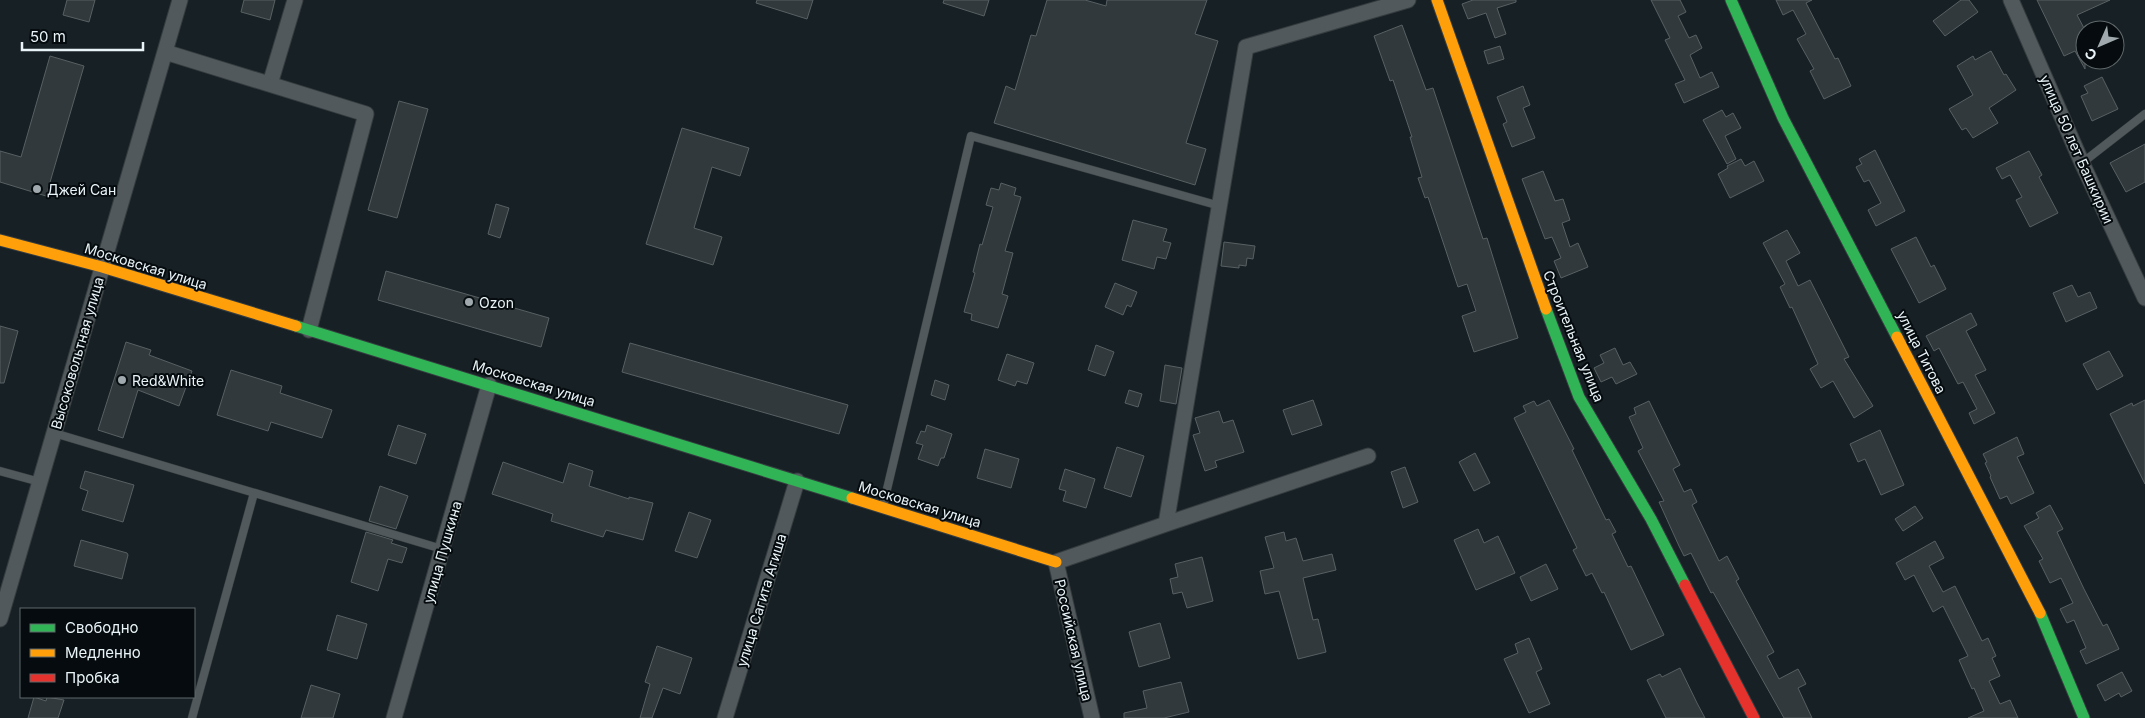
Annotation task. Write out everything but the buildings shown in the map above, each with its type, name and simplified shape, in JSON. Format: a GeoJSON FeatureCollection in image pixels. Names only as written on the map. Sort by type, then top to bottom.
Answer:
{"type":"FeatureCollection","features":[{"type":"Feature","properties":{"kind":"street","name":"Высоковольтная улица"},"geometry":{"type":"LineString","coordinates":[[0,619],[180,0]]}},
{"type":"Feature","properties":{"kind":"street"},"geometry":{"type":"LineString","coordinates":[[270,84],[295,0]]}},
{"type":"Feature","properties":{"kind":"street"},"geometry":{"type":"LineString","coordinates":[[1166,524],[1246,47],[1408,0]]}},
{"type":"Feature","properties":{"kind":"street","name":"Строительная улица"},"geometry":{"type":"LineString","coordinates":[[1437,0],[1529,262],[1579,397],[1651,518],[1754,718]]}},
{"type":"Feature","properties":{"kind":"street","name":"улица Титова"},"geometry":{"type":"LineString","coordinates":[[1731,0],[1783,118],[2036,605],[2084,718]]}},
{"type":"Feature","properties":{"kind":"street","name":"улица 50 лет Башкирии"},"geometry":{"type":"LineString","coordinates":[[2010,0],[2082,164],[2145,298]]}},
{"type":"Feature","properties":{"kind":"street"},"geometry":{"type":"LineString","coordinates":[[165,52],[366,114],[309,330]]}},
{"type":"Feature","properties":{"kind":"street","name":"Московская улица"},"geometry":{"type":"LineString","coordinates":[[0,240],[102,267],[309,330],[1056,562]]}},
{"type":"Feature","properties":{"kind":"street","name":"улица Пушкина"},"geometry":{"type":"LineString","coordinates":[[394,718],[489,385]]}},
{"type":"Feature","properties":{"kind":"street"},"geometry":{"type":"LineString","coordinates":[[1056,562],[1368,456]]}},
{"type":"Feature","properties":{"kind":"street","name":"улица Сагита Агиша"},"geometry":{"type":"LineString","coordinates":[[725,718],[797,481]]}},
{"type":"Feature","properties":{"kind":"street","name":"Российская улица"},"geometry":{"type":"LineString","coordinates":[[1056,562],[1092,718]]}},
{"type":"Feature","properties":{"kind":"lane"},"geometry":{"type":"LineString","coordinates":[[2082,164],[2145,114]]}},
{"type":"Feature","properties":{"kind":"lane"},"geometry":{"type":"LineString","coordinates":[[883,508],[971,136],[1220,206]]}},
{"type":"Feature","properties":{"kind":"lane"},"geometry":{"type":"LineString","coordinates":[[54,433],[442,549]]}},
{"type":"Feature","properties":{"kind":"lane"},"geometry":{"type":"LineString","coordinates":[[0,471],[40,482]]}},
{"type":"Feature","properties":{"kind":"lane"},"geometry":{"type":"LineString","coordinates":[[192,718],[254,493]]}},
{"type":"Feature","properties":{"kind":"traffic: fast"},"geometry":{"type":"LineString","coordinates":[[1731,0],[1783,118],[1897,337]]}},
{"type":"Feature","properties":{"kind":"traffic: fast"},"geometry":{"type":"LineString","coordinates":[[1546,309],[1579,397],[1651,519],[1685,585]]}},
{"type":"Feature","properties":{"kind":"traffic: fast"},"geometry":{"type":"LineString","coordinates":[[296,326],[852,498]]}},
{"type":"Feature","properties":{"kind":"traffic: fast"},"geometry":{"type":"LineString","coordinates":[[2040,613],[2084,718]]}},
{"type":"Feature","properties":{"kind":"traffic: slow"},"geometry":{"type":"LineString","coordinates":[[1437,0],[1546,309]]}},
{"type":"Feature","properties":{"kind":"traffic: slow"},"geometry":{"type":"LineString","coordinates":[[0,240],[102,267],[296,326]]}},
{"type":"Feature","properties":{"kind":"traffic: slow"},"geometry":{"type":"LineString","coordinates":[[1897,337],[2040,613]]}},
{"type":"Feature","properties":{"kind":"traffic: slow"},"geometry":{"type":"LineString","coordinates":[[852,498],[1056,562]]}},
{"type":"Feature","properties":{"kind":"traffic: jam"},"geometry":{"type":"LineString","coordinates":[[1685,585],[1754,718]]}},
{"type":"Feature","properties":{"kind":"place","name":"Джей Сан"},"geometry":{"type":"Point","coordinates":[37,189]}},
{"type":"Feature","properties":{"kind":"place","name":"Ozon"},"geometry":{"type":"Point","coordinates":[469,302]}},
{"type":"Feature","properties":{"kind":"place","name":"Red&White"},"geometry":{"type":"Point","coordinates":[122,380]}}]}
